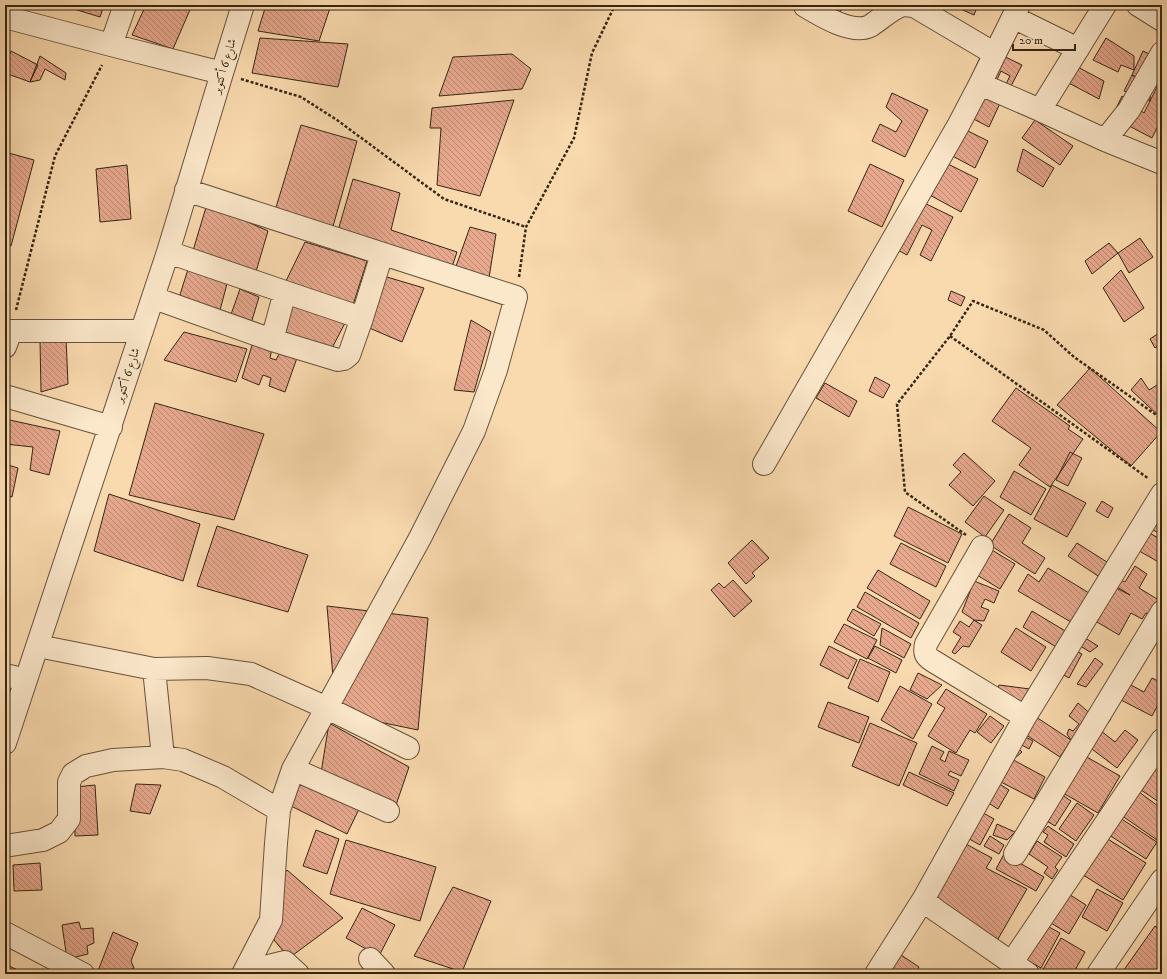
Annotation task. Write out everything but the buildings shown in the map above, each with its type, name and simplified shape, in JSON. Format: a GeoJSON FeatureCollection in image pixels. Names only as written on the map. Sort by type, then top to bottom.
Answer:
{"type":"FeatureCollection","features":[{"type":"Feature","properties":{"kind":"street"},"geometry":{"type":"LineString","coordinates":[[112,46],[125,5]]}},
{"type":"Feature","properties":{"kind":"street","name":"شارع 6 أكتوبر"},"geometry":{"type":"LineString","coordinates":[[5,744],[154,298],[243,5]]}},
{"type":"Feature","properties":{"kind":"street"},"geometry":{"type":"LineString","coordinates":[[804,5],[816,13],[848,27],[858,28],[868,27],[897,8],[904,6],[914,6],[938,12],[995,54]]}},
{"type":"Feature","properties":{"kind":"street"},"geometry":{"type":"LineString","coordinates":[[1040,110],[1105,5]]}},
{"type":"Feature","properties":{"kind":"street"},"geometry":{"type":"LineString","coordinates":[[1138,5],[1162,20]]}},
{"type":"Feature","properties":{"kind":"street"},"geometry":{"type":"LineString","coordinates":[[764,464],[958,126],[1016,11],[1078,49]]}},
{"type":"Feature","properties":{"kind":"street"},"geometry":{"type":"LineString","coordinates":[[5,17],[112,46],[222,73]]}},
{"type":"Feature","properties":{"kind":"street"},"geometry":{"type":"LineString","coordinates":[[1105,140],[1128,110],[1162,53]]}},
{"type":"Feature","properties":{"kind":"street"},"geometry":{"type":"LineString","coordinates":[[980,84],[1105,140],[1162,163]]}},
{"type":"Feature","properties":{"kind":"street"},"geometry":{"type":"LineString","coordinates":[[186,190],[516,297],[496,370],[474,431],[420,538],[328,708],[293,769],[279,810],[271,920],[243,973]]}},
{"type":"Feature","properties":{"kind":"street"},"geometry":{"type":"LineString","coordinates":[[168,252],[362,318]]}},
{"type":"Feature","properties":{"kind":"street"},"geometry":{"type":"LineString","coordinates":[[154,298],[272,340],[338,360],[344,359],[349,355],[382,254]]}},
{"type":"Feature","properties":{"kind":"street"},"geometry":{"type":"LineString","coordinates":[[272,340],[285,292]]}},
{"type":"Feature","properties":{"kind":"street"},"geometry":{"type":"LineString","coordinates":[[8,339],[142,331]]}},
{"type":"Feature","properties":{"kind":"street"},"geometry":{"type":"LineString","coordinates":[[5,396],[111,427]]}},
{"type":"Feature","properties":{"kind":"street"},"geometry":{"type":"LineString","coordinates":[[876,974],[924,900],[1025,717],[1156,487]]}},
{"type":"Feature","properties":{"kind":"street"},"geometry":{"type":"LineString","coordinates":[[982,547],[926,644],[924,652],[926,657],[1025,717]]}},
{"type":"Feature","properties":{"kind":"street"},"geometry":{"type":"LineString","coordinates":[[1015,854],[1162,612]]}},
{"type":"Feature","properties":{"kind":"street"},"geometry":{"type":"LineString","coordinates":[[38,646],[154,669],[207,668],[252,674],[328,708],[408,748]]}},
{"type":"Feature","properties":{"kind":"street"},"geometry":{"type":"LineString","coordinates":[[154,669],[163,757]]}},
{"type":"Feature","properties":{"kind":"street"},"geometry":{"type":"LineString","coordinates":[[5,675],[26,680]]}},
{"type":"Feature","properties":{"kind":"street"},"geometry":{"type":"LineString","coordinates":[[924,900],[936,911],[1020,968],[1162,740]]}},
{"type":"Feature","properties":{"kind":"street"},"geometry":{"type":"LineString","coordinates":[[5,846],[43,840],[59,832],[69,819],[70,782],[73,774],[86,766],[113,760],[163,757],[183,760],[223,777],[279,810]]}},
{"type":"Feature","properties":{"kind":"street"},"geometry":{"type":"LineString","coordinates":[[293,769],[388,812]]}},
{"type":"Feature","properties":{"kind":"street"},"geometry":{"type":"LineString","coordinates":[[1098,974],[1162,880]]}},
{"type":"Feature","properties":{"kind":"street"},"geometry":{"type":"LineString","coordinates":[[5,933],[83,974]]}},
{"type":"Feature","properties":{"kind":"street"},"geometry":{"type":"LineString","coordinates":[[243,973],[285,962],[298,974]]}},
{"type":"Feature","properties":{"kind":"path"},"geometry":{"type":"LineString","coordinates":[[516,297],[526,227],[574,138],[592,53],[615,5]]}},
{"type":"Feature","properties":{"kind":"path"},"geometry":{"type":"LineString","coordinates":[[8,339],[55,156],[112,46]]}},
{"type":"Feature","properties":{"kind":"path"},"geometry":{"type":"LineString","coordinates":[[222,73],[301,96],[337,120],[444,199],[526,227]]}},
{"type":"Feature","properties":{"kind":"path"},"geometry":{"type":"LineString","coordinates":[[982,547],[905,492],[897,404],[950,336],[973,301],[1044,330],[1074,357],[1162,419]]}},
{"type":"Feature","properties":{"kind":"path"},"geometry":{"type":"LineString","coordinates":[[950,336],[1156,487]]}}]}
